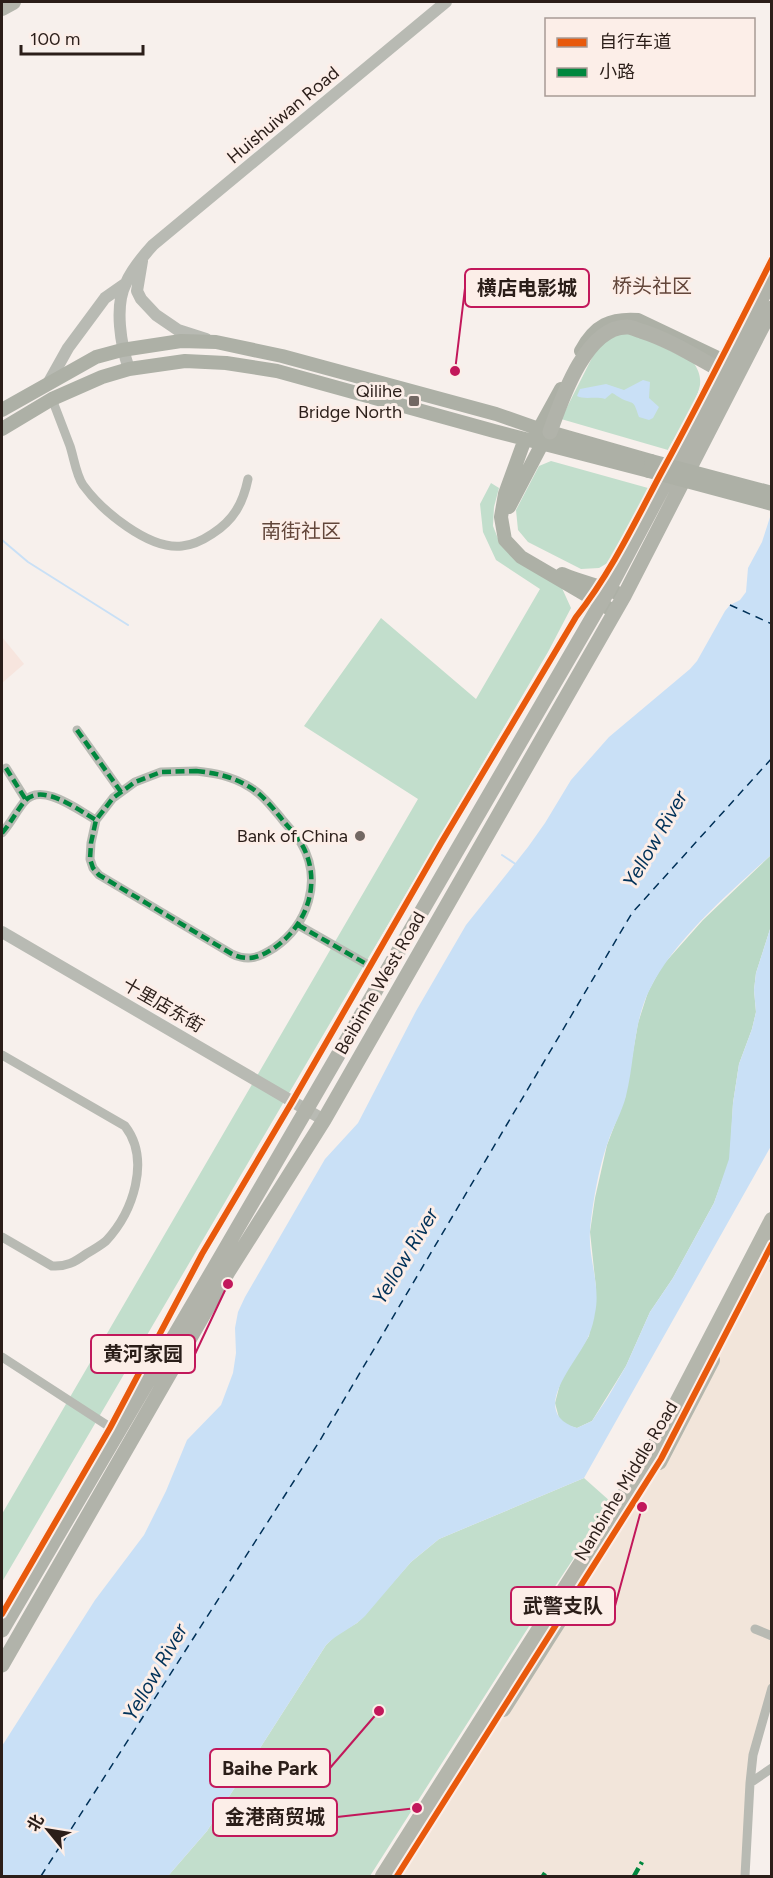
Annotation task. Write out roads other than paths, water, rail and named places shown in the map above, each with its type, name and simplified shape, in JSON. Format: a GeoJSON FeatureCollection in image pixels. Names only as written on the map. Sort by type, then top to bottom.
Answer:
{"type":"FeatureCollection","features":[{"type":"Feature","properties":{"kind":"highway"},"geometry":{"type":"LineString","coordinates":[[2,8],[13,2]]}},
{"type":"Feature","properties":{"kind":"highway","name":"Nanbinhe Middle Road"},"geometry":{"type":"LineString","coordinates":[[383,1876],[651,1453],[771,1220]]}},
{"type":"Feature","properties":{"kind":"highway","name":"Nanbinhe Middle Road"},"geometry":{"type":"LineString","coordinates":[[397,1876],[661,1459],[770,1252]]}},
{"type":"Feature","properties":{"kind":"main road","name":"Beibinhe West Road"},"geometry":{"type":"LineString","coordinates":[[2,1665],[228,1272],[324,1120],[624,596],[771,278]]}},
{"type":"Feature","properties":{"kind":"main road","name":"Beibinhe West Road"},"geometry":{"type":"LineString","coordinates":[[2,1630],[299,1106],[728,369],[771,308]]}},
{"type":"Feature","properties":{"kind":"main road"},"geometry":{"type":"LineString","coordinates":[[615,612],[599,594],[521,552],[509,530],[509,506],[586,351],[607,332],[627,327],[654,335],[728,369]]}},
{"type":"Feature","properties":{"kind":"main road"},"geometry":{"type":"LineString","coordinates":[[2,410],[96,357],[122,350],[181,341],[216,342],[282,356],[496,414],[544,434],[771,504]]}},
{"type":"Feature","properties":{"kind":"main road"},"geometry":{"type":"LineString","coordinates":[[2,429],[52,399],[102,377],[129,369],[185,362],[226,363],[277,371],[525,439],[544,434]]}},
{"type":"Feature","properties":{"kind":"main road"},"geometry":{"type":"LineString","coordinates":[[525,439],[503,506],[501,517],[506,540],[521,557],[599,594],[624,596]]}},
{"type":"Feature","properties":{"kind":"main road"},"geometry":{"type":"LineString","coordinates":[[650,466],[771,493]]}},
{"type":"Feature","properties":{"kind":"street","name":"Huishuiwan Road"},"geometry":{"type":"LineString","coordinates":[[129,369],[122,350],[120,311],[125,284],[143,256],[153,245],[446,2]]}},
{"type":"Feature","properties":{"kind":"street"},"geometry":{"type":"LineString","coordinates":[[143,256],[137,291],[141,299],[156,315],[178,330],[216,342]]}},
{"type":"Feature","properties":{"kind":"street"},"geometry":{"type":"LineString","coordinates":[[728,369],[771,259]]}},
{"type":"Feature","properties":{"kind":"street","name":"Huishuiwan Road"},"geometry":{"type":"LineString","coordinates":[[49,382],[68,348],[105,298],[125,284]]}},
{"type":"Feature","properties":{"kind":"street"},"geometry":{"type":"LineString","coordinates":[[52,399],[81,483],[99,503],[124,524],[165,545],[180,546],[195,543],[224,526],[236,513],[244,496],[248,479]]}},
{"type":"Feature","properties":{"kind":"street"},"geometry":{"type":"LineString","coordinates":[[299,1106],[370,966],[576,617],[599,594]]}},
{"type":"Feature","properties":{"kind":"street"},"geometry":{"type":"LineString","coordinates":[[77,729],[121,792]]}},
{"type":"Feature","properties":{"kind":"street"},"geometry":{"type":"LineString","coordinates":[[6,768],[26,800]]}},
{"type":"Feature","properties":{"kind":"street"},"geometry":{"type":"LineString","coordinates":[[196,771],[224,775],[250,786],[271,806],[301,843],[310,867],[311,893],[303,918],[287,939],[258,957],[240,958],[99,875],[90,859],[96,820],[113,798],[121,792],[135,782],[161,772],[196,771]]}},
{"type":"Feature","properties":{"kind":"street"},"geometry":{"type":"LineString","coordinates":[[2,833],[26,800],[38,794],[52,796],[96,820]]}},
{"type":"Feature","properties":{"kind":"street"},"geometry":{"type":"LineString","coordinates":[[298,925],[370,966]]}},
{"type":"Feature","properties":{"kind":"street","name":"十里店东街"},"geometry":{"type":"LineString","coordinates":[[2,932],[324,1120]]}},
{"type":"Feature","properties":{"kind":"street"},"geometry":{"type":"LineString","coordinates":[[2,1054],[125,1126],[133,1136],[137,1149],[137,1182],[126,1215],[105,1242],[76,1261],[60,1267],[52,1266],[2,1237]]}},
{"type":"Feature","properties":{"kind":"street"},"geometry":{"type":"LineString","coordinates":[[2,1358],[114,1430],[2,1614]]}},
{"type":"Feature","properties":{"kind":"street"},"geometry":{"type":"LineString","coordinates":[[755,1629],[771,1636]]}},
{"type":"Feature","properties":{"kind":"street"},"geometry":{"type":"LineString","coordinates":[[745,1876],[753,1755],[771,1688]]}},
{"type":"Feature","properties":{"kind":"street"},"geometry":{"type":"LineString","coordinates":[[750,1783],[771,1768]]}},
{"type":"Feature","properties":{"kind":"water"},"geometry":{"type":"Polygon","coordinates":[[[643,380],[650,382],[649,398],[659,407],[653,418],[649,420],[639,417],[633,404],[612,393],[605,399],[577,396],[580,389],[606,384],[624,390],[643,380]]]}},
{"type":"Feature","properties":{"kind":"water","name":"Yellow River"},"geometry":{"type":"Polygon","coordinates":[[[771,514],[771,855],[688,935],[660,971],[644,1002],[637,1028],[626,1096],[610,1136],[596,1186],[590,1241],[596,1293],[593,1324],[584,1346],[560,1385],[556,1398],[556,1410],[562,1420],[577,1428],[592,1421],[626,1366],[650,1312],[673,1278],[714,1203],[729,1159],[733,1103],[739,1064],[756,1012],[754,990],[756,973],[771,926],[771,1146],[584,1478],[439,1539],[411,1562],[365,1616],[326,1645],[207,1831],[168,1876],[2,1876],[2,1746],[95,1600],[144,1535],[166,1491],[187,1440],[221,1405],[233,1373],[236,1353],[235,1328],[238,1312],[245,1297],[325,1159],[358,1123],[416,1011],[466,925],[528,847],[571,780],[609,737],[697,661],[725,611],[730,605],[740,600],[746,592],[748,568],[762,542],[771,514]]]}},
{"type":"Feature","properties":{"kind":"waterway"},"geometry":{"type":"LineString","coordinates":[[2,540],[28,562],[128,625]]}},
{"type":"Feature","properties":{"kind":"waterway"},"geometry":{"type":"LineString","coordinates":[[502,855],[517,865]]}},
{"type":"Feature","properties":{"kind":"place","name":"横店电影城"},"geometry":{"type":"Point","coordinates":[455,371]}},
{"type":"Feature","properties":{"kind":"place","name":"Qilihe Bridge North"},"geometry":{"type":"Point","coordinates":[414,401]}},
{"type":"Feature","properties":{"kind":"place","name":"Bank of China"},"geometry":{"type":"Point","coordinates":[360,836]}},
{"type":"Feature","properties":{"kind":"place","name":"黄河家园"},"geometry":{"type":"Point","coordinates":[228,1284]}},
{"type":"Feature","properties":{"kind":"place","name":"武警支队"},"geometry":{"type":"Point","coordinates":[642,1507]}},
{"type":"Feature","properties":{"kind":"place","name":"Baihe Park"},"geometry":{"type":"Point","coordinates":[379,1711]}},
{"type":"Feature","properties":{"kind":"place","name":"金港商贸城"},"geometry":{"type":"Point","coordinates":[417,1808]}},
{"type":"Feature","properties":{"kind":"district","name":"桥头社区"},"geometry":{"type":"Point","coordinates":[652,286]}},
{"type":"Feature","properties":{"kind":"district","name":"南街社区"},"geometry":{"type":"Point","coordinates":[301,531]}}]}
